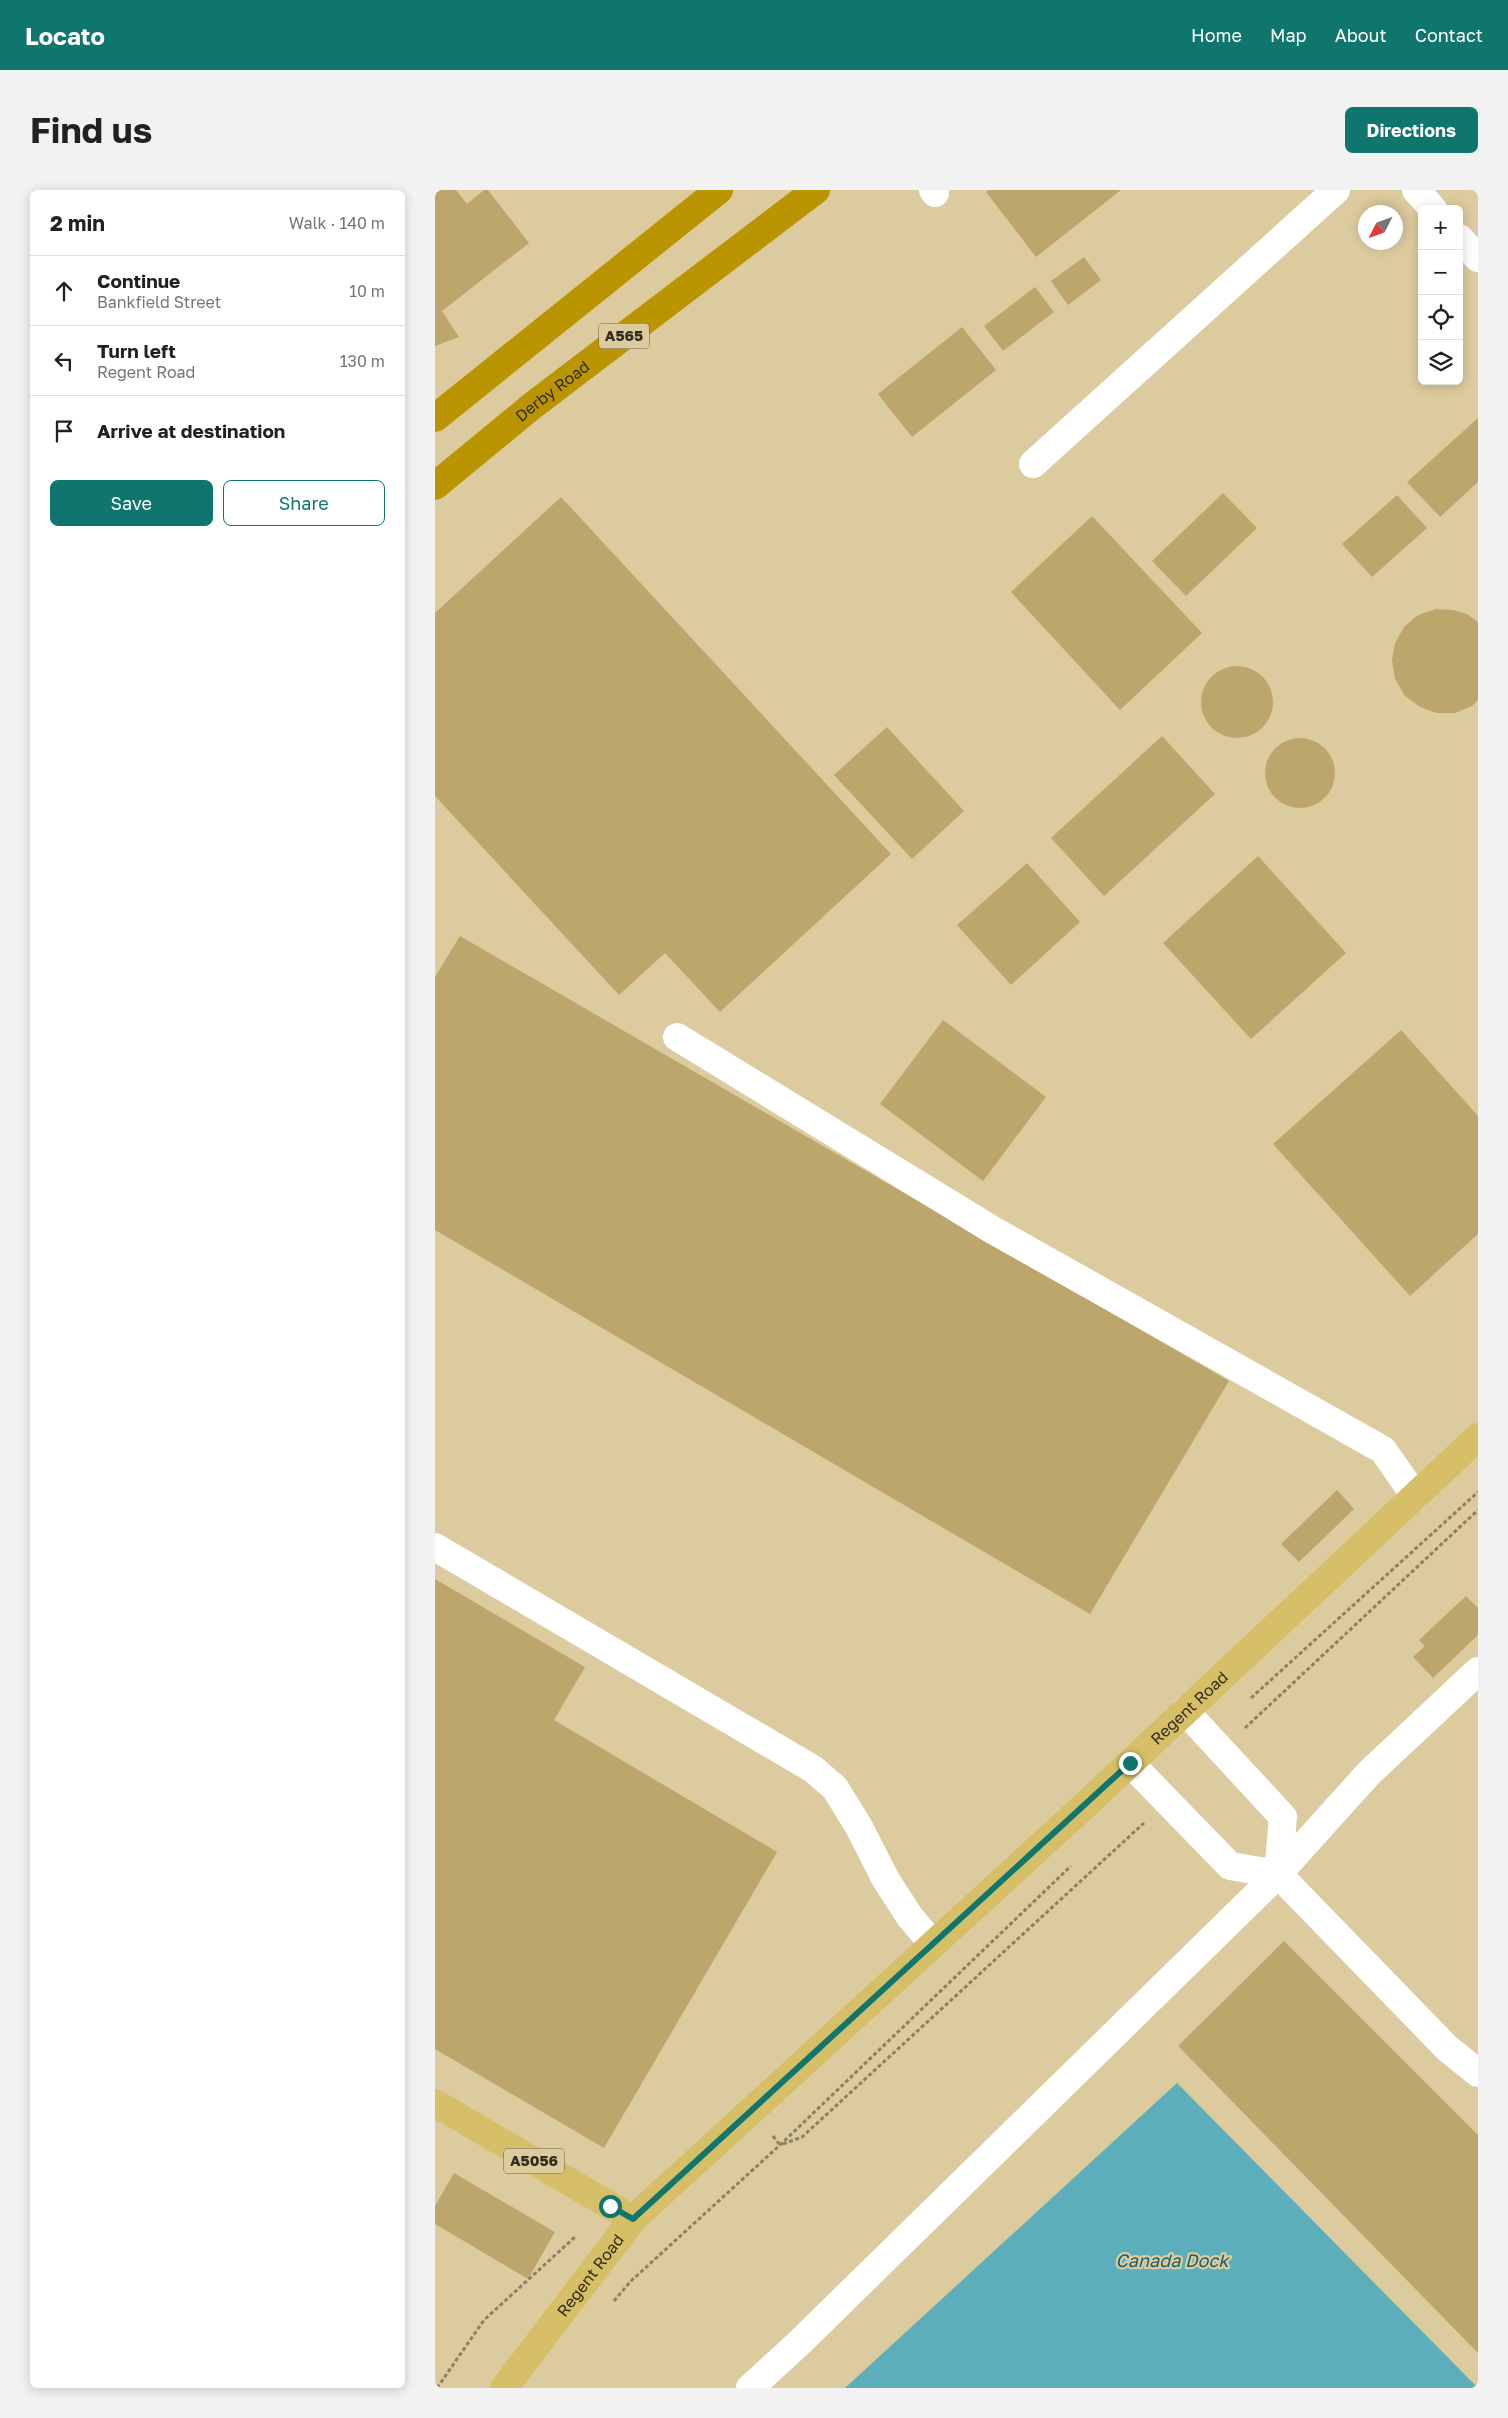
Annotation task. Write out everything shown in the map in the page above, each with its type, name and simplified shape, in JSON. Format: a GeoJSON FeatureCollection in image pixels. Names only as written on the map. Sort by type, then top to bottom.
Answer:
{"type":"FeatureCollection","features":[{"type":"Feature","properties":{"kind":"highway"},"geometry":{"type":"LineString","coordinates":[[435,418],[719,190]]}},
{"type":"Feature","properties":{"kind":"highway","name":"Derby Road"},"geometry":{"type":"LineString","coordinates":[[435,486],[532,406],[816,190]]}},
{"type":"Feature","properties":{"kind":"main road","name":"Regent Road"},"geometry":{"type":"LineString","coordinates":[[505,2388],[633,2219],[1130,1763],[1478,1437]]}},
{"type":"Feature","properties":{"kind":"main road","name":"A5056"},"geometry":{"type":"LineString","coordinates":[[435,2103],[633,2219]]}},
{"type":"Feature","properties":{"kind":"street"},"geometry":{"type":"LineString","coordinates":[[1033,464],[1336,190]]}},
{"type":"Feature","properties":{"kind":"street"},"geometry":{"type":"LineString","coordinates":[[1416,190],[1429,205]]}},
{"type":"Feature","properties":{"kind":"street"},"geometry":{"type":"LineString","coordinates":[[1463,242],[1478,258]]}},
{"type":"Feature","properties":{"kind":"street"},"geometry":{"type":"LineString","coordinates":[[677,1037],[991,1229],[1383,1450],[1415,1496]]}},
{"type":"Feature","properties":{"kind":"street"},"geometry":{"type":"LineString","coordinates":[[435,1547],[813,1769],[835,1788],[859,1827],[886,1880],[910,1917],[933,1944]]}},
{"type":"Feature","properties":{"kind":"street"},"geometry":{"type":"LineString","coordinates":[[750,2388],[798,2344],[1278,1874],[1369,1773],[1478,1671]]}},
{"type":"Feature","properties":{"kind":"street"},"geometry":{"type":"LineString","coordinates":[[1185,1712],[1283,1817],[1278,1874]]}},
{"type":"Feature","properties":{"kind":"street"},"geometry":{"type":"LineString","coordinates":[[1130,1763],[1230,1866],[1278,1874],[1447,2048],[1478,2073]]}},
{"type":"Feature","properties":{"kind":"path"},"geometry":{"type":"LineString","coordinates":[[1245,1703],[1478,1492]]}},
{"type":"Feature","properties":{"kind":"path"},"geometry":{"type":"LineString","coordinates":[[1221,1750],[1478,1510]]}},
{"type":"Feature","properties":{"kind":"path"},"geometry":{"type":"LineString","coordinates":[[781,2145],[802,2137],[1167,1801]]}},
{"type":"Feature","properties":{"kind":"path"},"geometry":{"type":"LineString","coordinates":[[613,2303],[631,2281],[781,2145],[1074,1862]]}},
{"type":"Feature","properties":{"kind":"water","name":"Canada Dock"},"geometry":{"type":"Polygon","coordinates":[[[1177,2083],[1478,2388],[845,2388],[1177,2083]]]}},
{"type":"Feature","properties":{"kind":"building"},"geometry":{"type":"Polygon","coordinates":[[[435,190],[456,190],[467,204],[484,190],[488,190],[529,243],[442,311],[459,337],[435,346],[435,190]]]}},
{"type":"Feature","properties":{"kind":"building"},"geometry":{"type":"Polygon","coordinates":[[[988,190],[1121,190],[1036,257],[986,192],[988,190]]]}},
{"type":"Feature","properties":{"kind":"building"},"geometry":{"type":"Polygon","coordinates":[[[1084,257],[1101,280],[1068,305],[1051,281],[1084,257]]]}},
{"type":"Feature","properties":{"kind":"building"},"geometry":{"type":"Polygon","coordinates":[[[1035,287],[1054,312],[1003,351],[984,326],[1035,287]]]}},
{"type":"Feature","properties":{"kind":"building"},"geometry":{"type":"Polygon","coordinates":[[[962,327],[996,370],[912,437],[878,394],[962,327]]]}},
{"type":"Feature","properties":{"kind":"building"},"geometry":{"type":"Polygon","coordinates":[[[1478,418],[1478,482],[1440,517],[1407,482],[1478,418]]]}},
{"type":"Feature","properties":{"kind":"building"},"geometry":{"type":"Polygon","coordinates":[[[1223,493],[1257,528],[1186,596],[1152,561],[1223,493]]]}},
{"type":"Feature","properties":{"kind":"building"},"geometry":{"type":"Polygon","coordinates":[[[1397,495],[1427,528],[1372,577],[1342,544],[1397,495]]]}},
{"type":"Feature","properties":{"kind":"building"},"geometry":{"type":"Polygon","coordinates":[[[561,497],[891,854],[720,1012],[665,953],[619,995],[435,796],[435,613],[561,497]]]}},
{"type":"Feature","properties":{"kind":"building"},"geometry":{"type":"Polygon","coordinates":[[[1092,516],[1202,633],[1120,710],[1011,592],[1092,516]]]}},
{"type":"Feature","properties":{"kind":"building"},"geometry":{"type":"Polygon","coordinates":[[[1436,609],[1454,610],[1467,614],[1478,622],[1478,700],[1472,706],[1455,713],[1437,713],[1420,707],[1405,696],[1395,679],[1392,660],[1395,643],[1404,627],[1418,615],[1436,609]]]}},
{"type":"Feature","properties":{"kind":"building"},"geometry":{"type":"Polygon","coordinates":[[[1237,666],[1257,672],[1267,682],[1273,702],[1267,722],[1257,732],[1237,738],[1217,732],[1207,722],[1201,702],[1207,682],[1217,672],[1237,666]]]}},
{"type":"Feature","properties":{"kind":"building"},"geometry":{"type":"Polygon","coordinates":[[[887,727],[964,811],[912,859],[834,775],[887,727]]]}},
{"type":"Feature","properties":{"kind":"building"},"geometry":{"type":"Polygon","coordinates":[[[1162,736],[1215,794],[1104,896],[1051,838],[1162,736]]]}},
{"type":"Feature","properties":{"kind":"building"},"geometry":{"type":"Polygon","coordinates":[[[1300,738],[1313,741],[1325,748],[1332,760],[1335,773],[1332,786],[1325,798],[1313,805],[1300,808],[1287,805],[1275,798],[1268,786],[1265,773],[1268,760],[1275,748],[1287,741],[1300,738]]]}},
{"type":"Feature","properties":{"kind":"building"},"geometry":{"type":"Polygon","coordinates":[[[1258,856],[1346,953],[1251,1039],[1163,943],[1258,856]]]}},
{"type":"Feature","properties":{"kind":"building"},"geometry":{"type":"Polygon","coordinates":[[[1027,863],[1080,922],[1011,985],[957,925],[1027,863]]]}},
{"type":"Feature","properties":{"kind":"building"},"geometry":{"type":"Polygon","coordinates":[[[460,936],[1229,1381],[1090,1614],[435,1230],[435,977],[460,936]]]}},
{"type":"Feature","properties":{"kind":"building"},"geometry":{"type":"Polygon","coordinates":[[[943,1020],[1046,1097],[983,1181],[880,1104],[943,1020]]]}},
{"type":"Feature","properties":{"kind":"building"},"geometry":{"type":"Polygon","coordinates":[[[1401,1030],[1478,1116],[1478,1234],[1410,1296],[1273,1144],[1401,1030]]]}},
{"type":"Feature","properties":{"kind":"building"},"geometry":{"type":"Polygon","coordinates":[[[1337,1490],[1354,1509],[1299,1562],[1281,1544],[1337,1490]]]}},
{"type":"Feature","properties":{"kind":"building"},"geometry":{"type":"Polygon","coordinates":[[[435,1579],[585,1667],[554,1720],[777,1852],[604,2148],[435,2049],[435,1579]]]}},
{"type":"Feature","properties":{"kind":"building"},"geometry":{"type":"Polygon","coordinates":[[[1466,1596],[1478,1608],[1478,1635],[1433,1678],[1413,1657],[1425,1646],[1419,1640],[1466,1596]]]}},
{"type":"Feature","properties":{"kind":"building"},"geometry":{"type":"Polygon","coordinates":[[[1284,1941],[1478,2135],[1478,2353],[1178,2046],[1284,1941]]]}},
{"type":"Feature","properties":{"kind":"building"},"geometry":{"type":"Polygon","coordinates":[[[454,2173],[555,2232],[528,2279],[435,2224],[435,2206],[454,2173]]]}},
{"type":"Feature","properties":{"kind":"route"},"geometry":{"type":"LineString","coordinates":[[610,2206],[633,2219],[1130,1763]]}}]}
